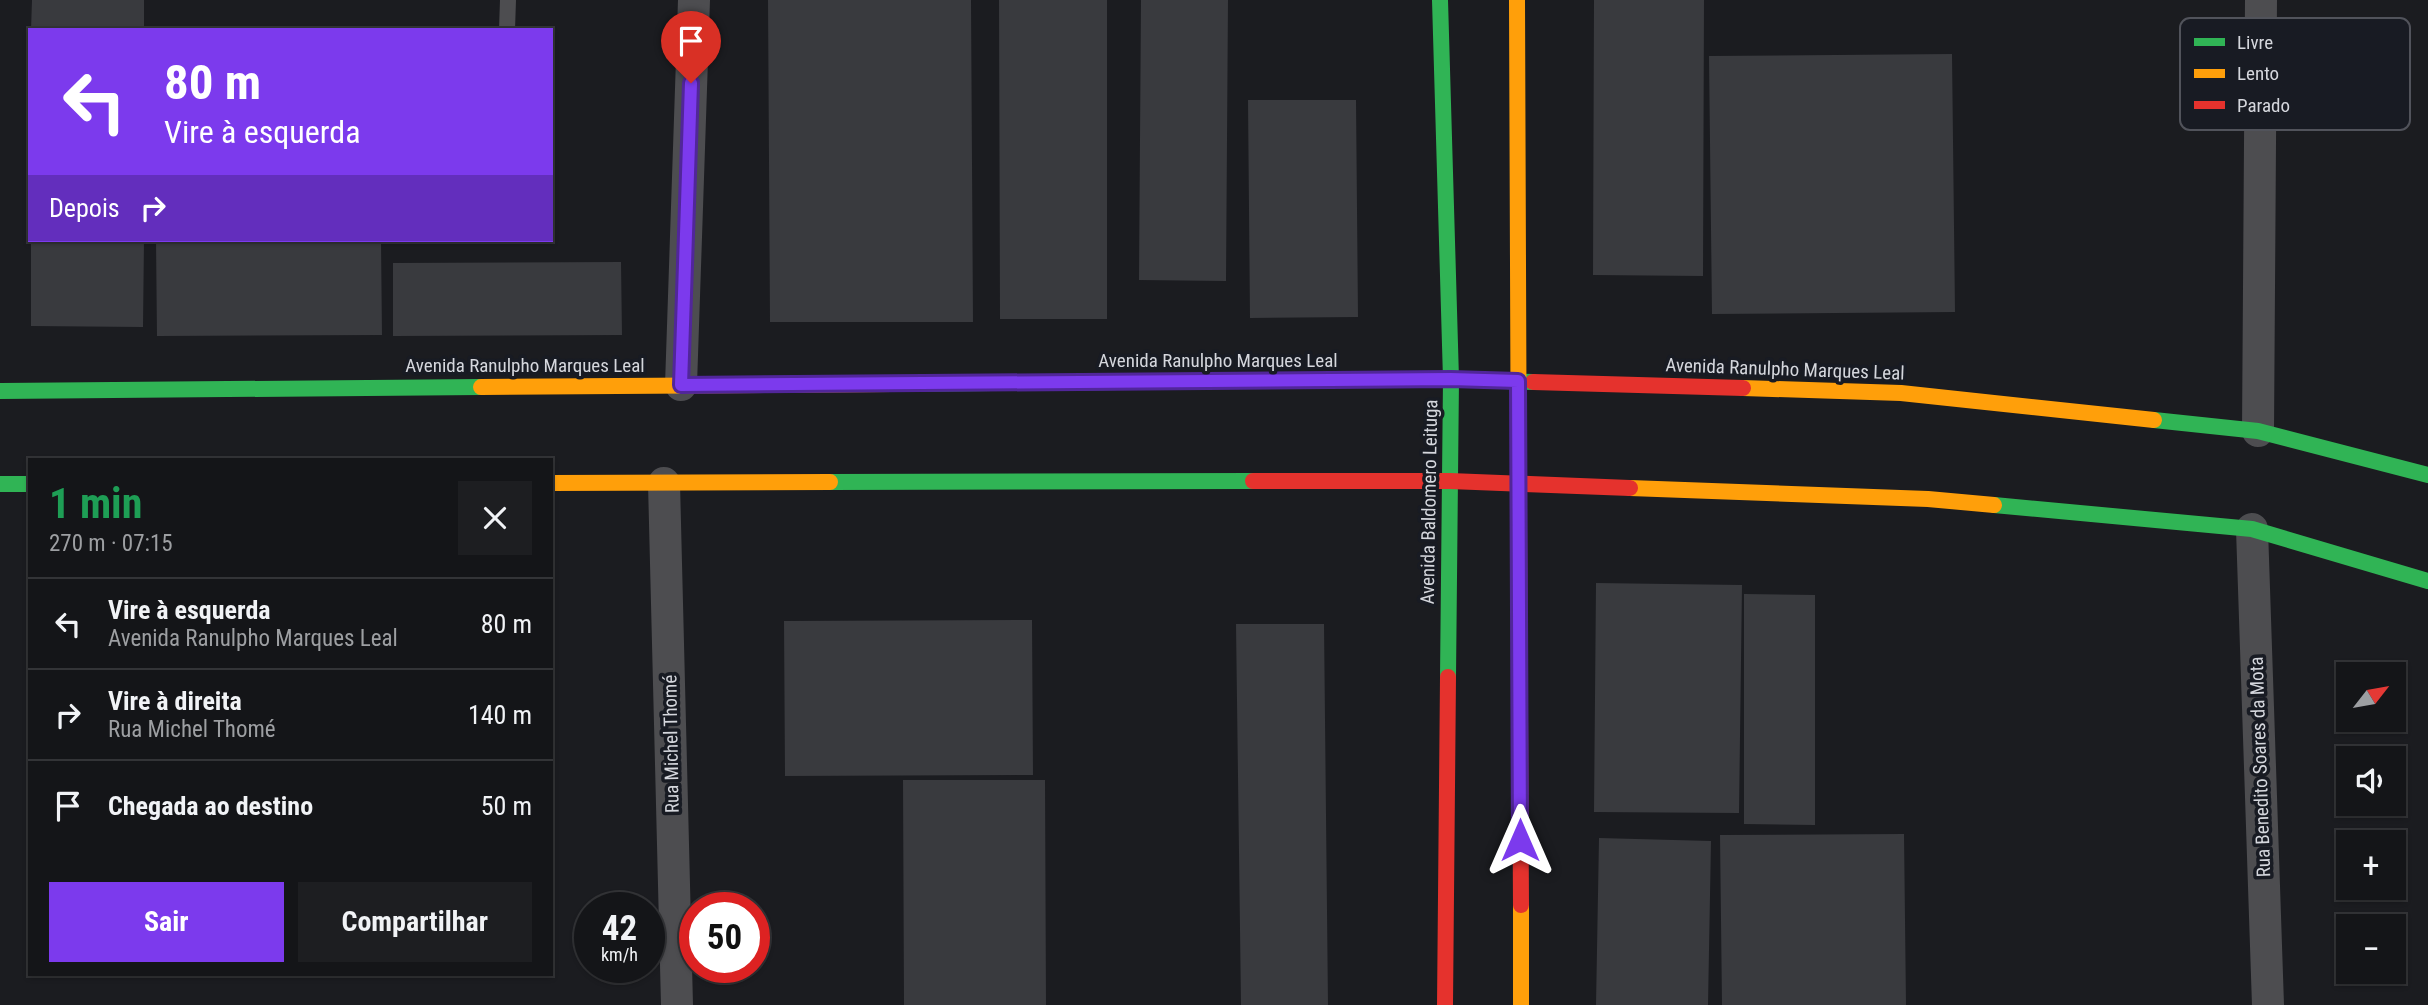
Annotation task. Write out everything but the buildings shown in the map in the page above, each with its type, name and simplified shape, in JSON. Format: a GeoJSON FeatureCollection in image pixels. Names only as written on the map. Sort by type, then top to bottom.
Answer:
{"type":"FeatureCollection","features":[{"type":"Feature","properties":{"kind":"main road","name":"Avenida Baldomero Leituga"},"geometry":{"type":"LineString","coordinates":[[1440,0],[1451,379],[1445,1005]]}},
{"type":"Feature","properties":{"kind":"main road"},"geometry":{"type":"LineString","coordinates":[[1517,0],[1521,1005]]}},
{"type":"Feature","properties":{"kind":"main road","name":"Avenida Ranulpho Marques Leal"},"geometry":{"type":"LineString","coordinates":[[0,391],[1451,379],[1901,393],[2258,431],[2428,475]]}},
{"type":"Feature","properties":{"kind":"main road"},"geometry":{"type":"LineString","coordinates":[[553,483],[1450,481],[1928,499],[2252,529],[2428,581]]}},
{"type":"Feature","properties":{"kind":"main road"},"geometry":{"type":"LineString","coordinates":[[0,484],[28,484]]}},
{"type":"Feature","properties":{"kind":"street"},"geometry":{"type":"LineString","coordinates":[[681,385],[694,0]]}},
{"type":"Feature","properties":{"kind":"street"},"geometry":{"type":"LineString","coordinates":[[2261,0],[2261,18]]}},
{"type":"Feature","properties":{"kind":"street"},"geometry":{"type":"LineString","coordinates":[[2258,431],[2260,130]]}},
{"type":"Feature","properties":{"kind":"street","name":"Rua Michel Thomé"},"geometry":{"type":"LineString","coordinates":[[664,483],[677,1005]]}},
{"type":"Feature","properties":{"kind":"street","name":"Rua Benedito Soares da Mota"},"geometry":{"type":"LineString","coordinates":[[2252,529],[2268,1005]]}},
{"type":"Feature","properties":{"kind":"lane"},"geometry":{"type":"LineString","coordinates":[[507,28],[508,0]]}},
{"type":"Feature","properties":{"kind":"traffic: fast"},"geometry":{"type":"LineString","coordinates":[[1440,0],[1451,379],[1448,677]]}},
{"type":"Feature","properties":{"kind":"traffic: fast"},"geometry":{"type":"LineString","coordinates":[[892,384],[1451,379],[1533,382]]}},
{"type":"Feature","properties":{"kind":"traffic: fast"},"geometry":{"type":"LineString","coordinates":[[0,391],[481,387]]}},
{"type":"Feature","properties":{"kind":"traffic: fast"},"geometry":{"type":"LineString","coordinates":[[2154,420],[2258,431],[2428,475]]}},
{"type":"Feature","properties":{"kind":"traffic: fast"},"geometry":{"type":"LineString","coordinates":[[830,482],[1253,481]]}},
{"type":"Feature","properties":{"kind":"traffic: fast"},"geometry":{"type":"LineString","coordinates":[[0,484],[28,484]]}},
{"type":"Feature","properties":{"kind":"traffic: fast"},"geometry":{"type":"LineString","coordinates":[[1994,505],[2252,529],[2428,581]]}},
{"type":"Feature","properties":{"kind":"traffic: slow"},"geometry":{"type":"LineString","coordinates":[[1517,0],[1519,529]]}},
{"type":"Feature","properties":{"kind":"traffic: slow"},"geometry":{"type":"LineString","coordinates":[[481,387],[892,384]]}},
{"type":"Feature","properties":{"kind":"traffic: slow"},"geometry":{"type":"LineString","coordinates":[[1743,388],[1901,393],[2154,420]]}},
{"type":"Feature","properties":{"kind":"traffic: slow"},"geometry":{"type":"LineString","coordinates":[[553,483],[830,482]]}},
{"type":"Feature","properties":{"kind":"traffic: slow"},"geometry":{"type":"LineString","coordinates":[[1630,488],[1928,499],[1994,505]]}},
{"type":"Feature","properties":{"kind":"traffic: slow"},"geometry":{"type":"LineString","coordinates":[[1521,905],[1521,1005]]}},
{"type":"Feature","properties":{"kind":"traffic: jam"},"geometry":{"type":"LineString","coordinates":[[1533,382],[1743,388]]}},
{"type":"Feature","properties":{"kind":"traffic: jam"},"geometry":{"type":"LineString","coordinates":[[1253,481],[1450,481],[1630,488]]}},
{"type":"Feature","properties":{"kind":"traffic: jam"},"geometry":{"type":"LineString","coordinates":[[1519,529],[1521,905]]}},
{"type":"Feature","properties":{"kind":"traffic: jam"},"geometry":{"type":"LineString","coordinates":[[1445,1005],[1448,677]]}},
{"type":"Feature","properties":{"kind":"route"},"geometry":{"type":"LineString","coordinates":[[691,83],[681,385],[1451,379],[1518,381],[1520,840]]}}]}
